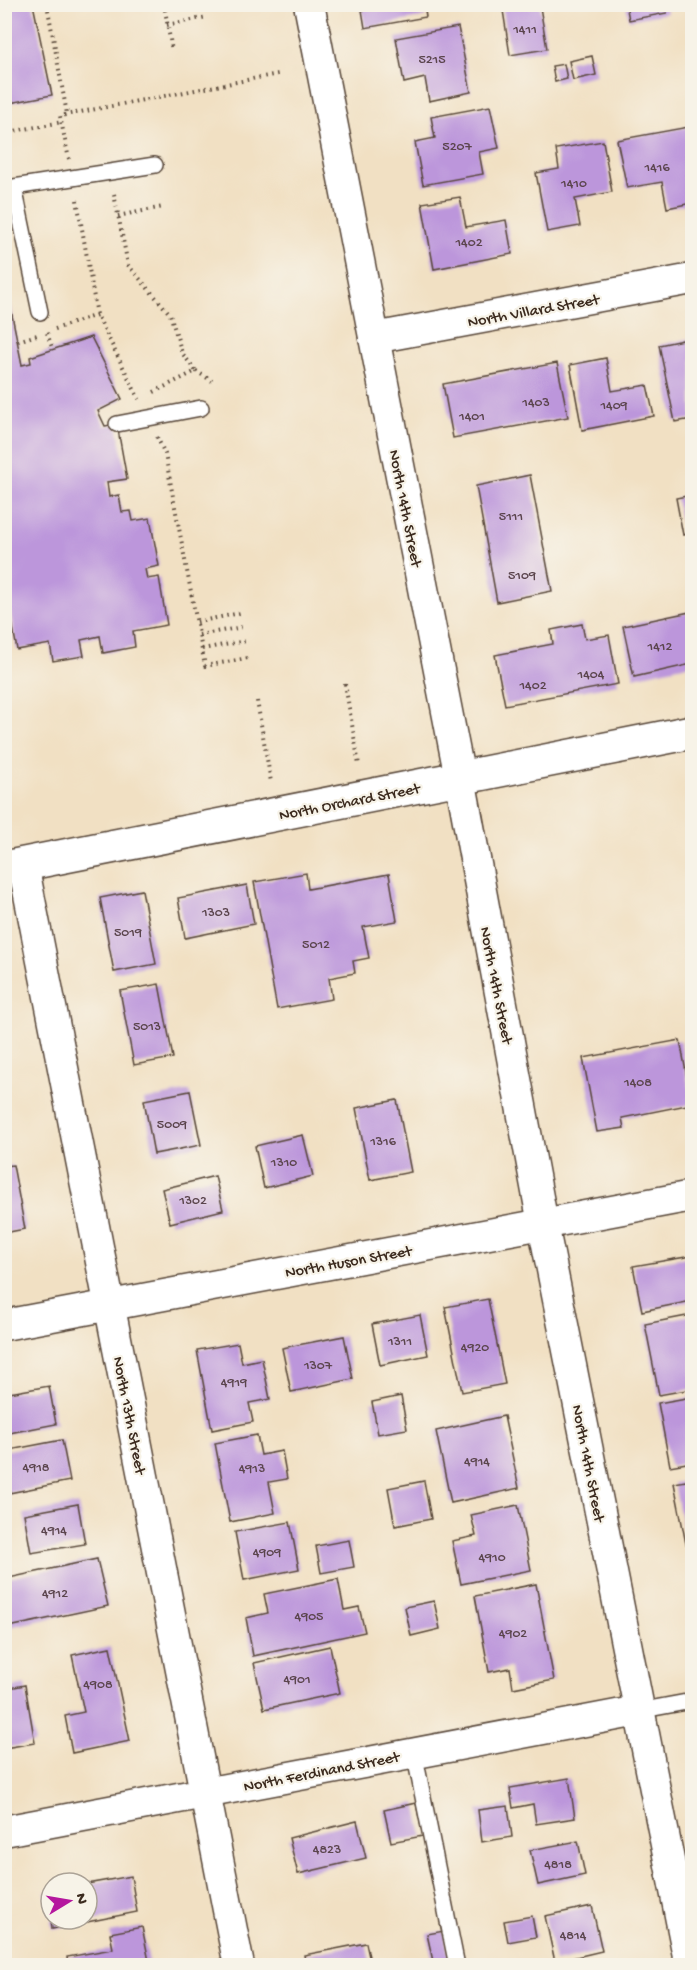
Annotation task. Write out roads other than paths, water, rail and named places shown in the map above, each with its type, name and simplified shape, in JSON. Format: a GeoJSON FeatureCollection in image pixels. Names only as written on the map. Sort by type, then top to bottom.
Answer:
{"type":"FeatureCollection","features":[{"type":"Feature","properties":{"kind":"street","name":"North 14th Street"},"geometry":{"type":"LineString","coordinates":[[309,4],[460,778],[543,1224],[690,1965]]}},
{"type":"Feature","properties":{"kind":"street","name":"North Villard Street"},"geometry":{"type":"LineString","coordinates":[[374,338],[693,279]]}},
{"type":"Feature","properties":{"kind":"street","name":"North Orchard Street"},"geometry":{"type":"LineString","coordinates":[[14,866],[693,732]]}},
{"type":"Feature","properties":{"kind":"street","name":"North 13th Street"},"geometry":{"type":"LineString","coordinates":[[14,866],[109,1304],[239,1965]]}},
{"type":"Feature","properties":{"kind":"street","name":"North Huson Street"},"geometry":{"type":"LineString","coordinates":[[4,1325],[693,1196]]}},
{"type":"Feature","properties":{"kind":"street","name":"North Ferdinand Street"},"geometry":{"type":"LineString","coordinates":[[4,1831],[638,1711]]}},
{"type":"Feature","properties":{"kind":"lane"},"geometry":{"type":"LineString","coordinates":[[40,312],[14,187],[155,165]]}},
{"type":"Feature","properties":{"kind":"lane"},"geometry":{"type":"LineString","coordinates":[[117,424],[201,408]]}},
{"type":"Feature","properties":{"kind":"lane"},"geometry":{"type":"LineString","coordinates":[[638,1711],[693,1701]]}},
{"type":"Feature","properties":{"kind":"lane"},"geometry":{"type":"LineString","coordinates":[[414,1752],[457,1965]]}}]}
